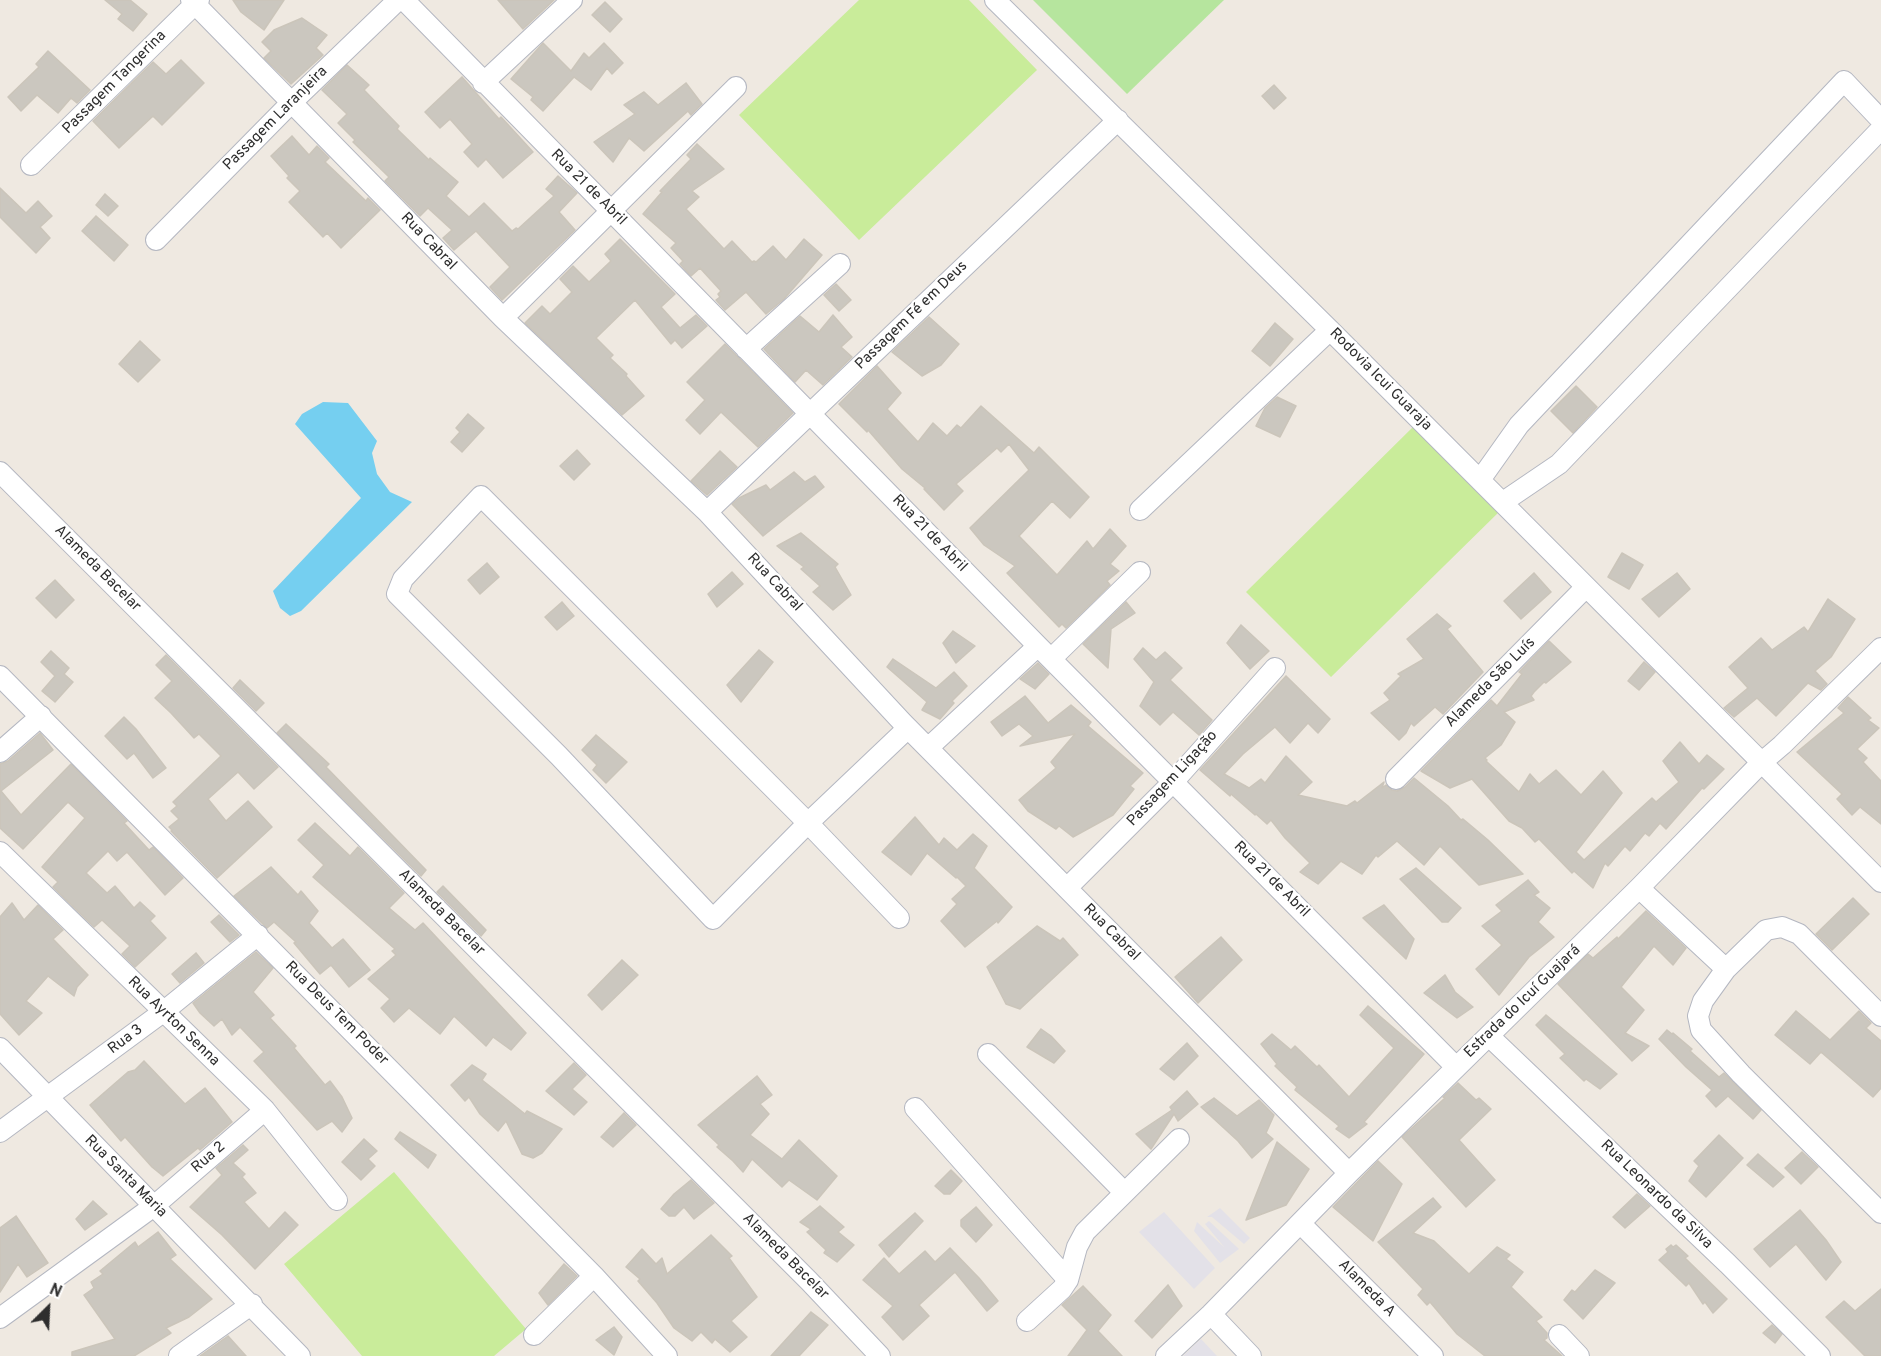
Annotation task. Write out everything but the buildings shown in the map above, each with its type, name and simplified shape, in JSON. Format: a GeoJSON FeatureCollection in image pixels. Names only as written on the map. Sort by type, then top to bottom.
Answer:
{"type":"FeatureCollection","features":[{"type":"Feature","properties":{"kind":"street","name":"Passagem Laranjeira"},"geometry":{"type":"LineString","coordinates":[[156,240],[292,102],[398,0]]}},
{"type":"Feature","properties":{"kind":"street","name":"Rua 21 de Abril"},"geometry":{"type":"LineString","coordinates":[[404,0],[483,83],[1456,1067]]}},
{"type":"Feature","properties":{"kind":"street"},"geometry":{"type":"LineString","coordinates":[[483,83],[572,0]]}},
{"type":"Feature","properties":{"kind":"street","name":"Rodovia Icui Guaraja"},"geometry":{"type":"LineString","coordinates":[[995,0],[1503,502],[1881,882]]}},
{"type":"Feature","properties":{"kind":"street","name":"Rua Cabral"},"geometry":{"type":"LineString","coordinates":[[195,1],[503,318],[707,512],[908,728],[1349,1173]]}},
{"type":"Feature","properties":{"kind":"street","name":"Passagem Tangerina"},"geometry":{"type":"LineString","coordinates":[[31,165],[195,1]]}},
{"type":"Feature","properties":{"kind":"street"},"geometry":{"type":"LineString","coordinates":[[1480,480],[1519,424],[1844,81],[1881,120]]}},
{"type":"Feature","properties":{"kind":"street"},"geometry":{"type":"LineString","coordinates":[[503,318],[736,87]]}},
{"type":"Feature","properties":{"kind":"street","name":"Passagem Fé em Deus"},"geometry":{"type":"LineString","coordinates":[[707,512],[1118,120]]}},
{"type":"Feature","properties":{"kind":"street"},"geometry":{"type":"LineString","coordinates":[[1503,502],[1559,464],[1881,129]]}},
{"type":"Feature","properties":{"kind":"street"},"geometry":{"type":"LineString","coordinates":[[746,349],[840,264]]}},
{"type":"Feature","properties":{"kind":"street"},"geometry":{"type":"LineString","coordinates":[[1140,510],[1330,330]]}},
{"type":"Feature","properties":{"kind":"street","name":"Alameda Bacelar"},"geometry":{"type":"LineString","coordinates":[[0,472],[784,1255],[880,1356]]}},
{"type":"Feature","properties":{"kind":"street"},"geometry":{"type":"LineString","coordinates":[[899,918],[808,824],[482,496],[403,579],[397,594],[559,756],[713,919],[808,824],[908,728]]}},
{"type":"Feature","properties":{"kind":"street"},"geometry":{"type":"LineString","coordinates":[[928,748],[1140,572]]}},
{"type":"Feature","properties":{"kind":"street","name":"Alameda São Luís"},"geometry":{"type":"LineString","coordinates":[[1396,779],[1586,587]]}},
{"type":"Feature","properties":{"kind":"street","name":"Estrada do Icuí Guajará"},"geometry":{"type":"LineString","coordinates":[[1166,1356],[1211,1314],[1456,1067],[1490,1037],[1761,763],[1881,648]]}},
{"type":"Feature","properties":{"kind":"street","name":"Passagem Ligação"},"geometry":{"type":"LineString","coordinates":[[1067,888],[1174,781],[1275,668]]}},
{"type":"Feature","properties":{"kind":"street","name":"Rua Deus Tem Poder"},"geometry":{"type":"LineString","coordinates":[[0,676],[594,1276],[667,1356]]}},
{"type":"Feature","properties":{"kind":"street"},"geometry":{"type":"LineString","coordinates":[[0,752],[41,716]]}},
{"type":"Feature","properties":{"kind":"street","name":"Rua Ayrton Senna"},"geometry":{"type":"LineString","coordinates":[[0,852],[265,1110],[337,1200]]}},
{"type":"Feature","properties":{"kind":"street"},"geometry":{"type":"LineString","coordinates":[[1639,888],[1726,969]]}},
{"type":"Feature","properties":{"kind":"street"},"geometry":{"type":"LineString","coordinates":[[1881,1016],[1799,934],[1782,927],[1766,930],[1726,969],[1703,1001],[1698,1016],[1701,1030],[1741,1074],[1881,1213]]}},
{"type":"Feature","properties":{"kind":"street","name":"Rua 3"},"geometry":{"type":"LineString","coordinates":[[0,1132],[48,1099],[163,1012],[258,935]]}},
{"type":"Feature","properties":{"kind":"street","name":"Rua Leonardo da Silva"},"geometry":{"type":"LineString","coordinates":[[1490,1037],[1728,1264],[1820,1356]]}},
{"type":"Feature","properties":{"kind":"street","name":"Rua Santa Maria"},"geometry":{"type":"LineString","coordinates":[[0,1048],[252,1304],[300,1356]]}},
{"type":"Feature","properties":{"kind":"street"},"geometry":{"type":"LineString","coordinates":[[988,1054],[1124,1192]]}},
{"type":"Feature","properties":{"kind":"street"},"geometry":{"type":"LineString","coordinates":[[915,1108],[1068,1280]]}},
{"type":"Feature","properties":{"kind":"street","name":"Rua 2"},"geometry":{"type":"LineString","coordinates":[[0,1318],[154,1206],[265,1110]]}},
{"type":"Feature","properties":{"kind":"street"},"geometry":{"type":"LineString","coordinates":[[1027,1321],[1062,1290],[1068,1280],[1077,1247],[1085,1232],[1179,1139]]}},
{"type":"Feature","properties":{"kind":"street","name":"Alameda A"},"geometry":{"type":"LineString","coordinates":[[1300,1223],[1433,1356]]}},
{"type":"Feature","properties":{"kind":"street"},"geometry":{"type":"LineString","coordinates":[[534,1335],[594,1276]]}},
{"type":"Feature","properties":{"kind":"street"},"geometry":{"type":"LineString","coordinates":[[179,1356],[252,1304]]}},
{"type":"Feature","properties":{"kind":"street"},"geometry":{"type":"LineString","coordinates":[[1211,1314],[1251,1356]]}},
{"type":"Feature","properties":{"kind":"street"},"geometry":{"type":"LineString","coordinates":[[1559,1335],[1579,1356]]}},
{"type":"Feature","properties":{"kind":"shaded area"},"geometry":{"type":"Polygon","coordinates":[[[1220,1208],[1250,1238],[1244,1244],[1212,1217],[1207,1217],[1220,1208]]]}},
{"type":"Feature","properties":{"kind":"shaded area"},"geometry":{"type":"Polygon","coordinates":[[[1164,1212],[1215,1268],[1194,1289],[1139,1232],[1164,1212]]]}},
{"type":"Feature","properties":{"kind":"shaded area"},"geometry":{"type":"Polygon","coordinates":[[[1209,1221],[1239,1249],[1220,1263],[1194,1231],[1197,1222],[1225,1248],[1205,1224],[1209,1221]]]}},
{"type":"Feature","properties":{"kind":"shaded area"},"geometry":{"type":"Polygon","coordinates":[[[1201,1339],[1217,1356],[1183,1356],[1201,1339]]]}},
{"type":"Feature","properties":{"kind":"green space"},"geometry":{"type":"Polygon","coordinates":[[[859,0],[969,0],[1037,70],[859,240],[739,115],[859,0]]]}},
{"type":"Feature","properties":{"kind":"green space"},"geometry":{"type":"Polygon","coordinates":[[[1033,0],[1224,0],[1127,94],[1033,0]]]}},
{"type":"Feature","properties":{"kind":"green space"},"geometry":{"type":"Polygon","coordinates":[[[1415,425],[1501,510],[1331,677],[1246,592],[1415,425]]]}},
{"type":"Feature","properties":{"kind":"green space"},"geometry":{"type":"Polygon","coordinates":[[[394,1172],[526,1329],[494,1356],[362,1356],[284,1264],[394,1172]]]}},
{"type":"Feature","properties":{"kind":"water"},"geometry":{"type":"Polygon","coordinates":[[[323,402],[348,403],[377,441],[372,453],[377,474],[390,492],[412,502],[301,611],[290,616],[280,608],[273,591],[361,498],[295,424],[302,414],[323,402]]]}}]}
